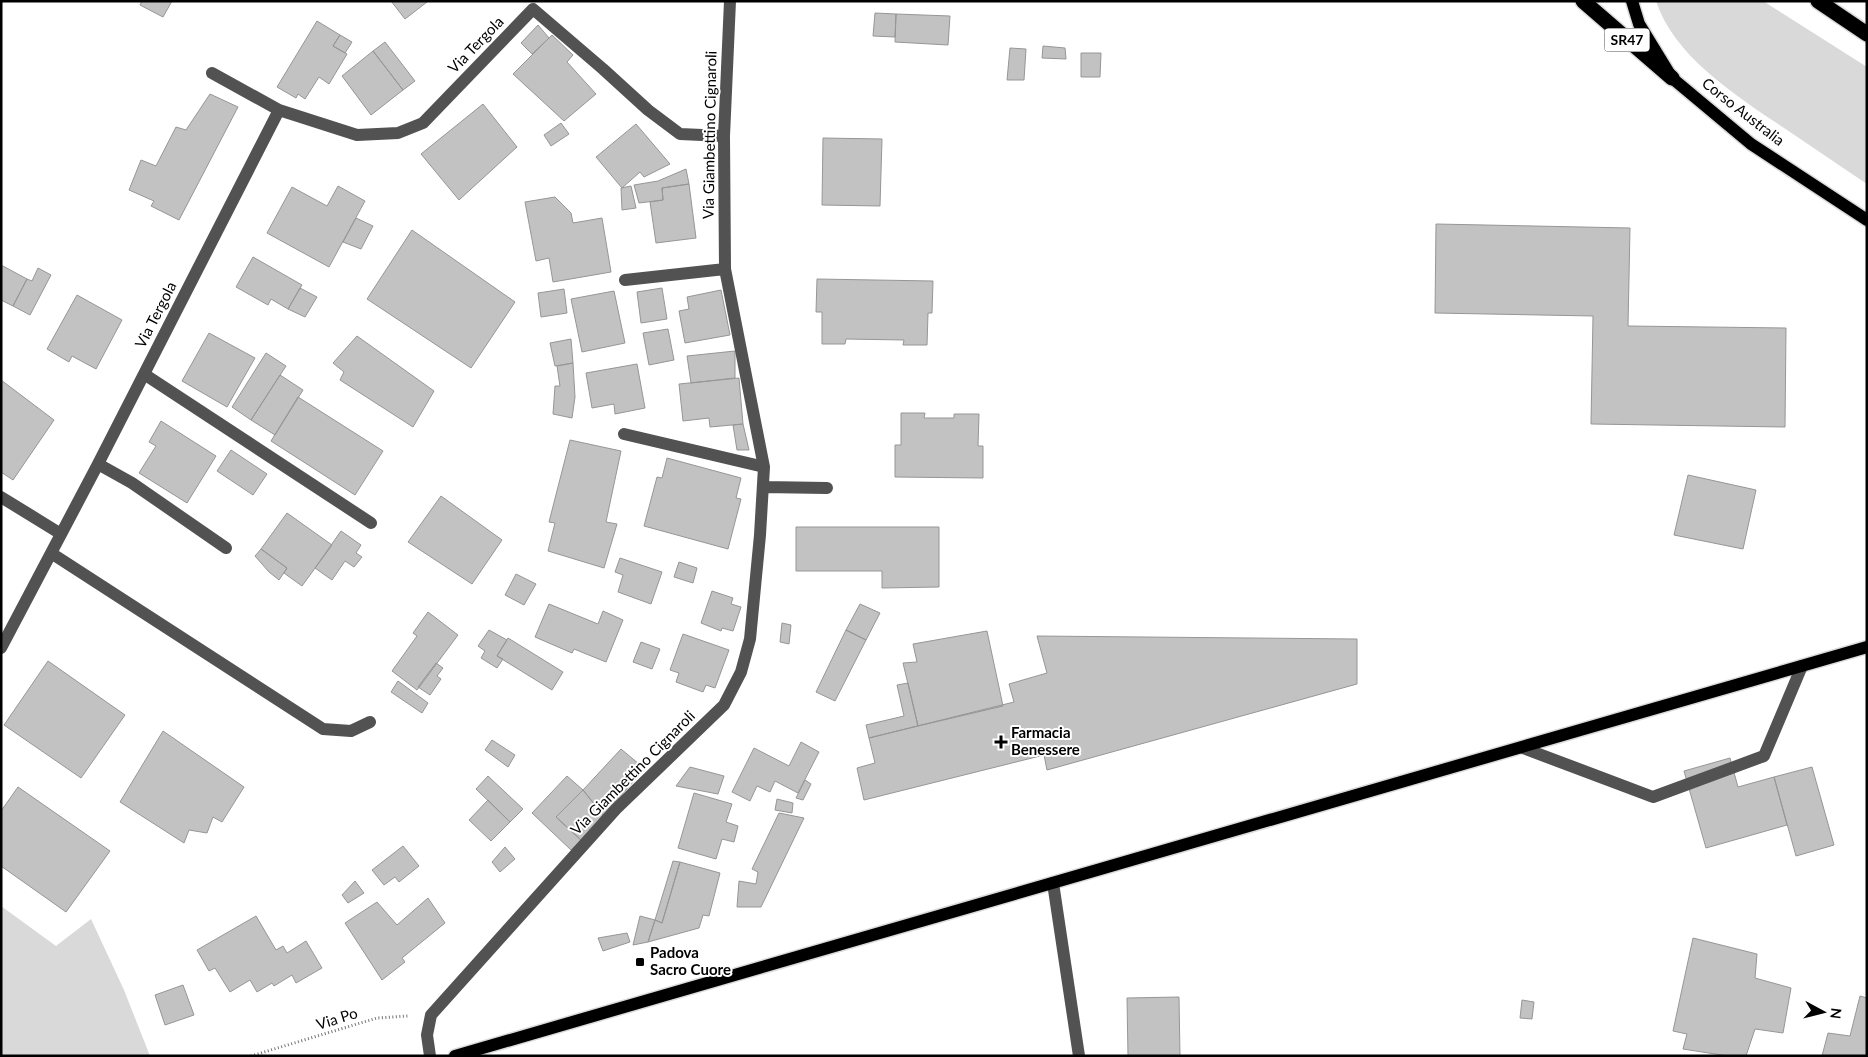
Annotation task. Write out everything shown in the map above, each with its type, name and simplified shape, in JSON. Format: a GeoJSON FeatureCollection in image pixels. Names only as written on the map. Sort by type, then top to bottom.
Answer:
{"type":"FeatureCollection","features":[{"type":"Feature","properties":{"kind":"highway","name":"SR47"},"geometry":{"type":"LineString","coordinates":[[1583,1],[1672,78]]}},
{"type":"Feature","properties":{"kind":"highway"},"geometry":{"type":"LineString","coordinates":[[1818,1],[1867,34]]}},
{"type":"Feature","properties":{"kind":"main road","name":"Corso Australia"},"geometry":{"type":"LineString","coordinates":[[1632,1],[1639,24],[1672,78],[1751,144],[1867,220]]}},
{"type":"Feature","properties":{"kind":"main road"},"geometry":{"type":"LineString","coordinates":[[455,1056],[1867,647]]}},
{"type":"Feature","properties":{"kind":"street","name":"Via Giambettino Cignaroli"},"geometry":{"type":"LineString","coordinates":[[431,1015],[616,808],[724,706],[741,672],[750,639],[760,535],[764,467],[725,270],[724,136],[730,1]]}},
{"type":"Feature","properties":{"kind":"street","name":"Via Tergola"},"geometry":{"type":"LineString","coordinates":[[212,73],[279,110],[357,135],[398,133],[423,123],[533,8],[604,68],[648,110],[680,134],[724,136]]}},
{"type":"Feature","properties":{"kind":"street","name":"Via Tergola"},"geometry":{"type":"LineString","coordinates":[[1,648],[98,464],[279,110]]}},
{"type":"Feature","properties":{"kind":"street"},"geometry":{"type":"LineString","coordinates":[[625,280],[725,270]]}},
{"type":"Feature","properties":{"kind":"street"},"geometry":{"type":"LineString","coordinates":[[144,374],[371,523]]}},
{"type":"Feature","properties":{"kind":"street"},"geometry":{"type":"LineString","coordinates":[[624,434],[764,467]]}},
{"type":"Feature","properties":{"kind":"street"},"geometry":{"type":"LineString","coordinates":[[98,464],[132,483],[226,548]]}},
{"type":"Feature","properties":{"kind":"street"},"geometry":{"type":"LineString","coordinates":[[763,488],[827,488]]}},
{"type":"Feature","properties":{"kind":"street"},"geometry":{"type":"LineString","coordinates":[[1,497],[61,534]]}},
{"type":"Feature","properties":{"kind":"street"},"geometry":{"type":"LineString","coordinates":[[51,553],[323,729],[351,731],[370,722]]}},
{"type":"Feature","properties":{"kind":"street"},"geometry":{"type":"LineString","coordinates":[[1522,748],[1653,797],[1764,756],[1802,666]]}},
{"type":"Feature","properties":{"kind":"street"},"geometry":{"type":"LineString","coordinates":[[1053,883],[1079,1056]]}},
{"type":"Feature","properties":{"kind":"street"},"geometry":{"type":"LineString","coordinates":[[430,1056],[427,1035],[431,1015]]}},
{"type":"Feature","properties":{"kind":"path","name":"Via Po"},"geometry":{"type":"LineString","coordinates":[[251,1056],[377,1018],[431,1015]]}},
{"type":"Feature","properties":{"kind":"shaded area"},"geometry":{"type":"Polygon","coordinates":[[[1656,1],[1763,1],[1867,67],[1867,184],[1747,103],[1710,74],[1692,58],[1677,40],[1665,21],[1656,1]]]}},
{"type":"Feature","properties":{"kind":"shaded area"},"geometry":{"type":"Polygon","coordinates":[[[1,906],[56,946],[91,919],[124,990],[150,1056],[1,1056],[1,906]]]}},
{"type":"Feature","properties":{"kind":"building"},"geometry":{"type":"Polygon","coordinates":[[[142,1],[172,1],[163,17],[140,5],[142,1]]]}},
{"type":"Feature","properties":{"kind":"building"},"geometry":{"type":"Polygon","coordinates":[[[391,1],[427,1],[427,2],[405,19],[391,1]]]}},
{"type":"Feature","properties":{"kind":"building"},"geometry":{"type":"Polygon","coordinates":[[[875,13],[896,14],[895,37],[873,36],[875,13]]]}},
{"type":"Feature","properties":{"kind":"building"},"geometry":{"type":"Polygon","coordinates":[[[896,14],[950,16],[948,45],[895,42],[896,14]]]}},
{"type":"Feature","properties":{"kind":"building"},"geometry":{"type":"Polygon","coordinates":[[[317,21],[340,35],[333,46],[347,54],[329,84],[319,77],[305,99],[298,94],[296,98],[277,87],[317,21]]]}},
{"type":"Feature","properties":{"kind":"building"},"geometry":{"type":"Polygon","coordinates":[[[538,25],[549,38],[532,54],[521,43],[538,25]]]}},
{"type":"Feature","properties":{"kind":"building"},"geometry":{"type":"Polygon","coordinates":[[[340,35],[352,42],[345,53],[333,46],[340,35]]]}},
{"type":"Feature","properties":{"kind":"building"},"geometry":{"type":"Polygon","coordinates":[[[552,35],[573,55],[567,62],[596,94],[564,121],[513,74],[552,35]]]}},
{"type":"Feature","properties":{"kind":"building"},"geometry":{"type":"Polygon","coordinates":[[[385,42],[415,81],[403,90],[373,51],[385,42]]]}},
{"type":"Feature","properties":{"kind":"building"},"geometry":{"type":"Polygon","coordinates":[[[1043,46],[1065,48],[1066,59],[1042,58],[1043,46]]]}},
{"type":"Feature","properties":{"kind":"building"},"geometry":{"type":"Polygon","coordinates":[[[1010,48],[1026,49],[1024,80],[1007,80],[1010,48]]]}},
{"type":"Feature","properties":{"kind":"building"},"geometry":{"type":"Polygon","coordinates":[[[373,51],[403,90],[371,115],[342,76],[373,51]]]}},
{"type":"Feature","properties":{"kind":"building"},"geometry":{"type":"Polygon","coordinates":[[[1081,53],[1101,53],[1100,77],[1081,77],[1081,53]]]}},
{"type":"Feature","properties":{"kind":"building"},"geometry":{"type":"Polygon","coordinates":[[[210,94],[238,107],[179,220],[151,206],[154,201],[129,190],[141,160],[156,166],[176,127],[186,130],[210,94]]]}},
{"type":"Feature","properties":{"kind":"building"},"geometry":{"type":"Polygon","coordinates":[[[483,104],[517,147],[459,200],[421,154],[483,104]]]}},
{"type":"Feature","properties":{"kind":"building"},"geometry":{"type":"Polygon","coordinates":[[[561,123],[569,134],[551,146],[544,135],[561,123]]]}},
{"type":"Feature","properties":{"kind":"building"},"geometry":{"type":"Polygon","coordinates":[[[636,124],[670,164],[644,177],[640,172],[622,188],[596,157],[636,124]]]}},
{"type":"Feature","properties":{"kind":"building"},"geometry":{"type":"Polygon","coordinates":[[[823,138],[882,139],[880,206],[822,205],[823,138]]]}},
{"type":"Feature","properties":{"kind":"building"},"geometry":{"type":"Polygon","coordinates":[[[686,169],[689,184],[662,188],[663,200],[639,203],[634,185],[658,181],[686,169]]]}},
{"type":"Feature","properties":{"kind":"building"},"geometry":{"type":"Polygon","coordinates":[[[689,184],[696,238],[656,243],[650,202],[663,200],[662,188],[689,184]]]}},
{"type":"Feature","properties":{"kind":"building"},"geometry":{"type":"Polygon","coordinates":[[[338,186],[365,201],[329,267],[267,233],[292,187],[327,206],[338,186]]]}},
{"type":"Feature","properties":{"kind":"building"},"geometry":{"type":"Polygon","coordinates":[[[631,186],[636,208],[622,210],[621,188],[631,186]]]}},
{"type":"Feature","properties":{"kind":"building"},"geometry":{"type":"Polygon","coordinates":[[[555,197],[571,213],[573,223],[602,218],[611,272],[553,282],[549,258],[536,261],[525,202],[555,197]]]}},
{"type":"Feature","properties":{"kind":"building"},"geometry":{"type":"Polygon","coordinates":[[[356,218],[373,226],[361,249],[343,242],[356,218]]]}},
{"type":"Feature","properties":{"kind":"building"},"geometry":{"type":"Polygon","coordinates":[[[1436,224],[1630,228],[1628,326],[1786,328],[1785,427],[1591,424],[1593,316],[1435,313],[1436,224]]]}},
{"type":"Feature","properties":{"kind":"building"},"geometry":{"type":"Polygon","coordinates":[[[412,230],[515,302],[471,368],[367,299],[412,230]]]}},
{"type":"Feature","properties":{"kind":"building"},"geometry":{"type":"Polygon","coordinates":[[[253,257],[302,285],[288,309],[271,299],[268,305],[236,287],[253,257]]]}},
{"type":"Feature","properties":{"kind":"building"},"geometry":{"type":"Polygon","coordinates":[[[1,265],[27,279],[13,306],[1,300],[1,265]]]}},
{"type":"Feature","properties":{"kind":"building"},"geometry":{"type":"Polygon","coordinates":[[[38,268],[51,275],[30,315],[13,306],[27,279],[32,281],[38,268]]]}},
{"type":"Feature","properties":{"kind":"building"},"geometry":{"type":"Polygon","coordinates":[[[817,279],[933,281],[932,313],[928,313],[927,345],[903,345],[904,340],[846,339],[845,344],[822,344],[822,312],[816,312],[817,279]]]}},
{"type":"Feature","properties":{"kind":"building"},"geometry":{"type":"Polygon","coordinates":[[[300,288],[317,297],[305,317],[288,309],[300,288]]]}},
{"type":"Feature","properties":{"kind":"building"},"geometry":{"type":"Polygon","coordinates":[[[662,288],[667,319],[641,323],[637,292],[662,288]]]}},
{"type":"Feature","properties":{"kind":"building"},"geometry":{"type":"Polygon","coordinates":[[[564,289],[567,313],[541,317],[538,293],[564,289]]]}},
{"type":"Feature","properties":{"kind":"building"},"geometry":{"type":"Polygon","coordinates":[[[721,290],[730,335],[685,343],[679,311],[689,309],[687,297],[721,290]]]}},
{"type":"Feature","properties":{"kind":"building"},"geometry":{"type":"Polygon","coordinates":[[[614,291],[625,343],[582,352],[571,299],[614,291]]]}},
{"type":"Feature","properties":{"kind":"building"},"geometry":{"type":"Polygon","coordinates":[[[77,295],[122,320],[96,369],[72,356],[69,362],[47,349],[77,295]]]}},
{"type":"Feature","properties":{"kind":"building"},"geometry":{"type":"Polygon","coordinates":[[[668,329],[674,360],[649,365],[643,333],[668,329]]]}},
{"type":"Feature","properties":{"kind":"building"},"geometry":{"type":"Polygon","coordinates":[[[209,333],[255,358],[227,407],[182,381],[209,333]]]}},
{"type":"Feature","properties":{"kind":"building"},"geometry":{"type":"Polygon","coordinates":[[[357,336],[434,391],[413,427],[340,380],[344,372],[333,363],[357,336]]]}},
{"type":"Feature","properties":{"kind":"building"},"geometry":{"type":"Polygon","coordinates":[[[571,339],[573,363],[555,366],[550,343],[571,339]]]}},
{"type":"Feature","properties":{"kind":"building"},"geometry":{"type":"Polygon","coordinates":[[[735,351],[735,378],[691,383],[687,356],[735,351]]]}},
{"type":"Feature","properties":{"kind":"building"},"geometry":{"type":"Polygon","coordinates":[[[266,353],[286,366],[251,420],[232,407],[266,353]]]}},
{"type":"Feature","properties":{"kind":"building"},"geometry":{"type":"Polygon","coordinates":[[[573,363],[575,397],[572,418],[553,414],[555,386],[560,386],[557,366],[573,363]]]}},
{"type":"Feature","properties":{"kind":"building"},"geometry":{"type":"Polygon","coordinates":[[[637,364],[645,408],[615,414],[614,404],[592,408],[586,373],[637,364]]]}},
{"type":"Feature","properties":{"kind":"building"},"geometry":{"type":"Polygon","coordinates":[[[280,375],[303,390],[275,435],[251,420],[280,375]]]}},
{"type":"Feature","properties":{"kind":"building"},"geometry":{"type":"Polygon","coordinates":[[[739,378],[743,424],[710,427],[709,418],[683,421],[679,384],[739,378]]]}},
{"type":"Feature","properties":{"kind":"building"},"geometry":{"type":"Polygon","coordinates":[[[1,380],[54,420],[13,480],[1,472],[1,380]]]}},
{"type":"Feature","properties":{"kind":"building"},"geometry":{"type":"Polygon","coordinates":[[[298,397],[383,451],[355,495],[271,441],[298,397]]]}},
{"type":"Feature","properties":{"kind":"building"},"geometry":{"type":"Polygon","coordinates":[[[901,413],[925,413],[924,418],[954,418],[954,414],[979,414],[978,446],[983,446],[983,478],[895,477],[895,445],[901,445],[901,413]]]}},
{"type":"Feature","properties":{"kind":"building"},"geometry":{"type":"Polygon","coordinates":[[[161,421],[216,456],[187,503],[139,473],[156,446],[149,442],[161,421]]]}},
{"type":"Feature","properties":{"kind":"building"},"geometry":{"type":"Polygon","coordinates":[[[743,424],[749,450],[737,450],[733,425],[743,424]]]}},
{"type":"Feature","properties":{"kind":"building"},"geometry":{"type":"Polygon","coordinates":[[[570,440],[621,451],[606,522],[617,524],[604,568],[548,551],[555,523],[549,522],[570,440]]]}},
{"type":"Feature","properties":{"kind":"building"},"geometry":{"type":"Polygon","coordinates":[[[231,450],[267,474],[253,495],[217,471],[231,450]]]}},
{"type":"Feature","properties":{"kind":"building"},"geometry":{"type":"Polygon","coordinates":[[[667,458],[741,478],[736,498],[741,499],[728,549],[644,526],[657,477],[662,478],[667,458]]]}},
{"type":"Feature","properties":{"kind":"building"},"geometry":{"type":"Polygon","coordinates":[[[1688,475],[1756,490],[1743,549],[1674,535],[1688,475]]]}},
{"type":"Feature","properties":{"kind":"building"},"geometry":{"type":"Polygon","coordinates":[[[441,496],[502,540],[472,584],[408,542],[441,496]]]}},
{"type":"Feature","properties":{"kind":"building"},"geometry":{"type":"Polygon","coordinates":[[[287,513],[332,545],[302,586],[284,573],[287,568],[261,549],[287,513]]]}},
{"type":"Feature","properties":{"kind":"building"},"geometry":{"type":"Polygon","coordinates":[[[796,527],[939,527],[939,587],[882,588],[882,571],[796,571],[796,527]]]}},
{"type":"Feature","properties":{"kind":"building"},"geometry":{"type":"Polygon","coordinates":[[[341,531],[361,545],[356,553],[362,557],[354,567],[345,561],[332,580],[315,568],[341,531]]]}},
{"type":"Feature","properties":{"kind":"building"},"geometry":{"type":"Polygon","coordinates":[[[261,549],[287,568],[279,580],[255,556],[261,549]]]}},
{"type":"Feature","properties":{"kind":"building"},"geometry":{"type":"Polygon","coordinates":[[[620,558],[662,572],[651,604],[618,592],[623,575],[615,572],[620,558]]]}},
{"type":"Feature","properties":{"kind":"building"},"geometry":{"type":"Polygon","coordinates":[[[679,562],[697,568],[693,583],[674,577],[679,562]]]}},
{"type":"Feature","properties":{"kind":"building"},"geometry":{"type":"Polygon","coordinates":[[[516,574],[536,584],[524,605],[505,595],[516,574]]]}},
{"type":"Feature","properties":{"kind":"building"},"geometry":{"type":"Polygon","coordinates":[[[712,591],[733,598],[731,604],[741,607],[733,631],[722,628],[721,631],[701,623],[712,591]]]}},
{"type":"Feature","properties":{"kind":"building"},"geometry":{"type":"Polygon","coordinates":[[[549,604],[598,624],[603,611],[623,620],[606,662],[574,649],[572,653],[535,637],[549,604]]]}},
{"type":"Feature","properties":{"kind":"building"},"geometry":{"type":"Polygon","coordinates":[[[860,604],[880,613],[866,640],[846,630],[860,604]]]}},
{"type":"Feature","properties":{"kind":"building"},"geometry":{"type":"Polygon","coordinates":[[[428,612],[458,635],[417,690],[392,671],[417,636],[413,633],[428,612]]]}},
{"type":"Feature","properties":{"kind":"building"},"geometry":{"type":"Polygon","coordinates":[[[782,623],[791,625],[789,644],[780,642],[782,623]]]}},
{"type":"Feature","properties":{"kind":"building"},"geometry":{"type":"Polygon","coordinates":[[[489,630],[507,640],[497,656],[503,659],[497,668],[481,658],[485,651],[478,646],[489,630]]]}},
{"type":"Feature","properties":{"kind":"building"},"geometry":{"type":"Polygon","coordinates":[[[846,630],[866,640],[835,701],[816,692],[846,630]]]}},
{"type":"Feature","properties":{"kind":"building"},"geometry":{"type":"Polygon","coordinates":[[[987,631],[1003,706],[918,726],[903,663],[917,662],[913,644],[987,631]]]}},
{"type":"Feature","properties":{"kind":"building"},"geometry":{"type":"Polygon","coordinates":[[[683,634],[729,650],[715,688],[706,685],[703,692],[676,682],[679,673],[670,670],[683,634]]]}},
{"type":"Feature","properties":{"kind":"building"},"geometry":{"type":"Polygon","coordinates":[[[1037,636],[1357,639],[1357,684],[1047,770],[1044,755],[864,800],[857,768],[875,763],[869,738],[1014,702],[1009,684],[1047,673],[1037,636]]]}},
{"type":"Feature","properties":{"kind":"building"},"geometry":{"type":"Polygon","coordinates":[[[508,638],[563,672],[552,690],[497,656],[508,638]]]}},
{"type":"Feature","properties":{"kind":"building"},"geometry":{"type":"Polygon","coordinates":[[[641,642],[660,649],[652,669],[633,662],[641,642]]]}},
{"type":"Feature","properties":{"kind":"building"},"geometry":{"type":"Polygon","coordinates":[[[48,661],[125,715],[81,778],[4,725],[48,661]]]}},
{"type":"Feature","properties":{"kind":"building"},"geometry":{"type":"Polygon","coordinates":[[[436,663],[443,668],[437,676],[441,679],[430,695],[418,687],[436,663]]]}},
{"type":"Feature","properties":{"kind":"building"},"geometry":{"type":"Polygon","coordinates":[[[398,681],[428,703],[422,713],[391,692],[398,681]]]}},
{"type":"Feature","properties":{"kind":"building"},"geometry":{"type":"Polygon","coordinates":[[[908,683],[918,726],[869,738],[866,725],[904,716],[897,685],[908,683]]]}},
{"type":"Feature","properties":{"kind":"building"},"geometry":{"type":"Polygon","coordinates":[[[163,731],[244,787],[222,822],[213,817],[207,833],[189,830],[184,843],[120,802],[163,731]]]}},
{"type":"Feature","properties":{"kind":"building"},"geometry":{"type":"Polygon","coordinates":[[[492,740],[515,755],[508,767],[485,750],[492,740]]]}},
{"type":"Feature","properties":{"kind":"building"},"geometry":{"type":"Polygon","coordinates":[[[801,742],[819,752],[798,793],[775,781],[770,792],[757,786],[750,801],[732,792],[754,748],[789,766],[801,742]]]}},
{"type":"Feature","properties":{"kind":"building"},"geometry":{"type":"Polygon","coordinates":[[[621,749],[645,769],[603,815],[583,790],[621,749]]]}},
{"type":"Feature","properties":{"kind":"building"},"geometry":{"type":"Polygon","coordinates":[[[1730,758],[1738,787],[1774,777],[1787,825],[1706,848],[1684,771],[1730,758]]]}},
{"type":"Feature","properties":{"kind":"building"},"geometry":{"type":"Polygon","coordinates":[[[690,767],[724,776],[718,794],[676,786],[690,767]]]}},
{"type":"Feature","properties":{"kind":"building"},"geometry":{"type":"Polygon","coordinates":[[[1812,767],[1834,845],[1796,856],[1774,777],[1812,767]]]}},
{"type":"Feature","properties":{"kind":"building"},"geometry":{"type":"Polygon","coordinates":[[[488,776],[523,809],[510,822],[476,789],[488,776]]]}},
{"type":"Feature","properties":{"kind":"building"},"geometry":{"type":"Polygon","coordinates":[[[567,776],[583,790],[556,817],[581,840],[571,850],[532,813],[567,776]]]}},
{"type":"Feature","properties":{"kind":"building"},"geometry":{"type":"Polygon","coordinates":[[[805,780],[811,784],[803,800],[796,798],[805,780]]]}},
{"type":"Feature","properties":{"kind":"building"},"geometry":{"type":"Polygon","coordinates":[[[18,787],[110,851],[66,912],[1,866],[1,811],[18,787]]]}},
{"type":"Feature","properties":{"kind":"building"},"geometry":{"type":"Polygon","coordinates":[[[583,790],[603,815],[581,840],[556,817],[583,790]]]}},
{"type":"Feature","properties":{"kind":"building"},"geometry":{"type":"Polygon","coordinates":[[[694,793],[732,804],[726,822],[738,826],[734,842],[722,839],[716,859],[678,848],[694,793]]]}},
{"type":"Feature","properties":{"kind":"building"},"geometry":{"type":"Polygon","coordinates":[[[777,799],[793,803],[792,813],[775,810],[777,799]]]}},
{"type":"Feature","properties":{"kind":"building"},"geometry":{"type":"Polygon","coordinates":[[[488,800],[510,822],[491,841],[469,820],[488,800]]]}},
{"type":"Feature","properties":{"kind":"building"},"geometry":{"type":"Polygon","coordinates":[[[779,813],[804,818],[761,907],[737,907],[739,881],[756,884],[758,872],[752,869],[779,813]]]}},
{"type":"Feature","properties":{"kind":"building"},"geometry":{"type":"Polygon","coordinates":[[[403,846],[419,866],[399,882],[395,877],[384,885],[372,870],[403,846]]]}},
{"type":"Feature","properties":{"kind":"building"},"geometry":{"type":"Polygon","coordinates":[[[505,847],[515,859],[500,872],[492,862],[505,847]]]}},
{"type":"Feature","properties":{"kind":"building"},"geometry":{"type":"Polygon","coordinates":[[[673,861],[680,862],[662,923],[655,920],[673,861]]]}},
{"type":"Feature","properties":{"kind":"building"},"geometry":{"type":"Polygon","coordinates":[[[680,862],[720,873],[709,916],[703,915],[699,928],[648,942],[655,920],[662,923],[680,862]]]}},
{"type":"Feature","properties":{"kind":"building"},"geometry":{"type":"Polygon","coordinates":[[[355,881],[364,893],[348,903],[342,895],[355,881]]]}},
{"type":"Feature","properties":{"kind":"building"},"geometry":{"type":"Polygon","coordinates":[[[428,898],[445,923],[402,958],[405,962],[382,980],[345,923],[377,902],[397,925],[428,898]]]}},
{"type":"Feature","properties":{"kind":"building"},"geometry":{"type":"Polygon","coordinates":[[[256,916],[276,950],[283,946],[287,953],[306,941],[322,968],[296,983],[292,975],[274,986],[272,983],[257,992],[250,980],[230,992],[215,968],[209,971],[197,950],[256,916]]]}},
{"type":"Feature","properties":{"kind":"building"},"geometry":{"type":"Polygon","coordinates":[[[640,916],[655,920],[648,942],[633,945],[640,916]]]}},
{"type":"Feature","properties":{"kind":"building"},"geometry":{"type":"Polygon","coordinates":[[[627,933],[630,942],[603,951],[598,938],[627,933]]]}},
{"type":"Feature","properties":{"kind":"building"},"geometry":{"type":"Polygon","coordinates":[[[1693,938],[1757,954],[1755,978],[1791,988],[1783,1033],[1755,1029],[1746,1056],[1728,1056],[1683,1049],[1687,1034],[1673,1031],[1693,938]]]}},
{"type":"Feature","properties":{"kind":"building"},"geometry":{"type":"Polygon","coordinates":[[[183,985],[194,1015],[165,1025],[155,995],[183,985]]]}},
{"type":"Feature","properties":{"kind":"building"},"geometry":{"type":"Polygon","coordinates":[[[1860,996],[1867,998],[1867,1056],[1822,1056],[1828,1033],[1850,1036],[1860,996]]]}},
{"type":"Feature","properties":{"kind":"building"},"geometry":{"type":"Polygon","coordinates":[[[1179,997],[1180,1056],[1128,1056],[1127,998],[1179,997]]]}},
{"type":"Feature","properties":{"kind":"building"},"geometry":{"type":"Polygon","coordinates":[[[1522,1000],[1534,1002],[1532,1019],[1520,1018],[1522,1000]]]}},
{"type":"Feature","properties":{"kind":"place","name":"Farmacia Benessere"},"geometry":{"type":"Point","coordinates":[1001,742]}},
{"type":"Feature","properties":{"kind":"place","name":"Padova Sacro Cuore"},"geometry":{"type":"Point","coordinates":[640,962]}}]}
